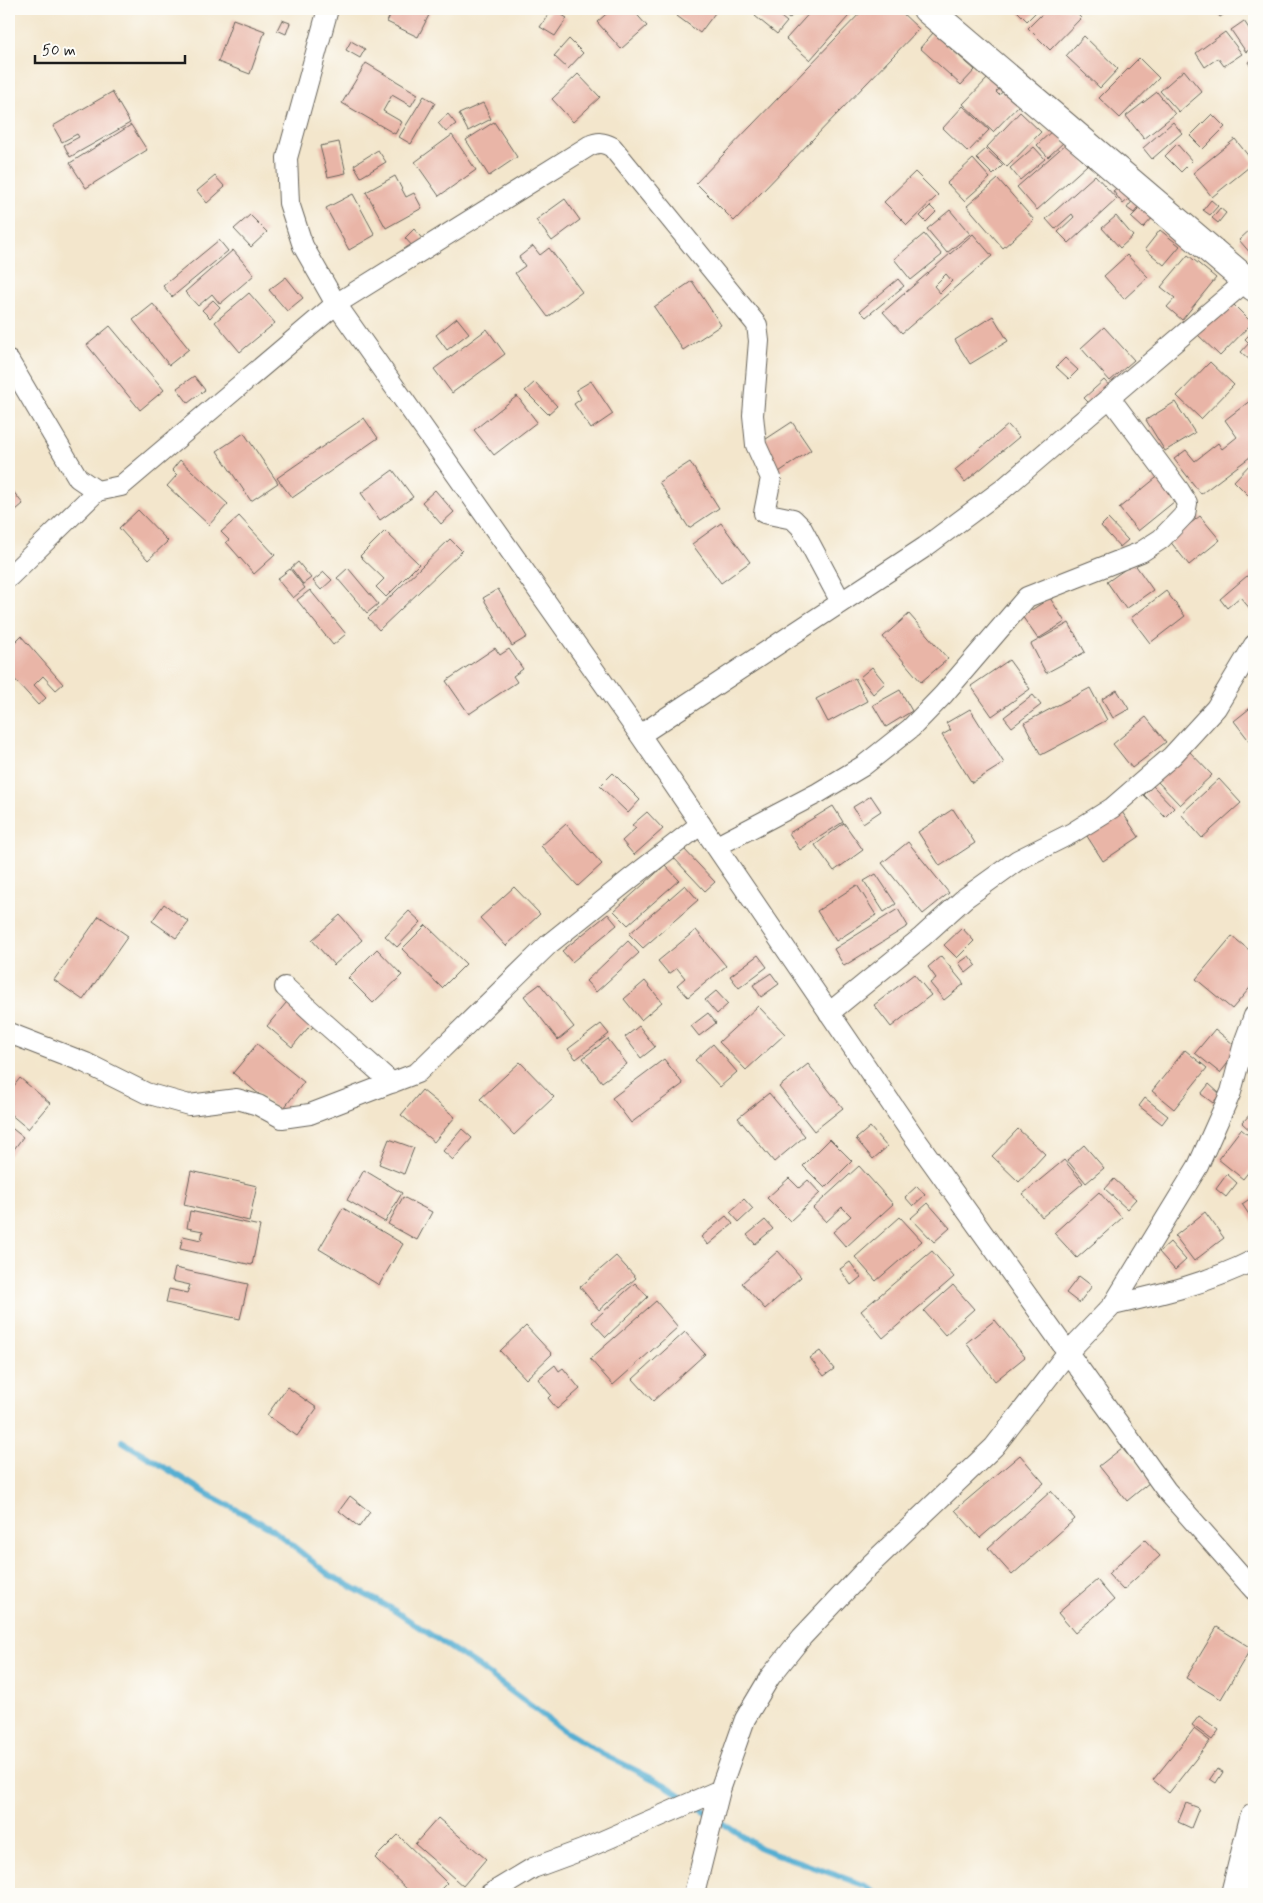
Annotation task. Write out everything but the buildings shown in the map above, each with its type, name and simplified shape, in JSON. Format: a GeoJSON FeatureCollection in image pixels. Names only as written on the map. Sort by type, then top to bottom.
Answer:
{"type":"FeatureCollection","features":[{"type":"Feature","properties":{"kind":"main road"},"geometry":{"type":"LineString","coordinates":[[926,9],[1250,284]]}},
{"type":"Feature","properties":{"kind":"main road"},"geometry":{"type":"LineString","coordinates":[[1235,1894],[1254,1818]]}},
{"type":"Feature","properties":{"kind":"street"},"geometry":{"type":"LineString","coordinates":[[328,9],[287,158],[289,202],[303,246],[336,304],[640,735],[912,1134],[1166,1490],[1254,1590]]}},
{"type":"Feature","properties":{"kind":"street"},"geometry":{"type":"LineString","coordinates":[[9,577],[97,491],[121,486],[336,304],[589,146],[597,142],[604,142],[612,147],[757,326],[759,340],[753,416],[756,445],[771,478],[764,513],[793,519],[801,527],[841,602]]}},
{"type":"Feature","properties":{"kind":"street"},"geometry":{"type":"LineString","coordinates":[[640,735],[925,547],[1004,489],[1110,398],[1250,284]]}},
{"type":"Feature","properties":{"kind":"street"},"geometry":{"type":"LineString","coordinates":[[9,361],[78,478],[97,491]]}},
{"type":"Feature","properties":{"kind":"street"},"geometry":{"type":"LineString","coordinates":[[717,846],[818,793],[863,766],[884,750],[911,728],[943,695],[1027,597],[1141,552],[1160,539],[1185,514],[1187,503],[1180,490],[1110,398]]}},
{"type":"Feature","properties":{"kind":"street"},"geometry":{"type":"LineString","coordinates":[[829,1013],[922,937],[965,898],[1018,860],[1072,833],[1112,808],[1172,756],[1216,708],[1254,645]]}},
{"type":"Feature","properties":{"kind":"street"},"geometry":{"type":"LineString","coordinates":[[9,1033],[86,1063],[146,1093],[189,1105],[237,1099],[258,1105],[282,1118],[310,1114],[417,1072],[549,944],[701,824]]}},
{"type":"Feature","properties":{"kind":"street"},"geometry":{"type":"LineString","coordinates":[[285,987],[392,1082]]}},
{"type":"Feature","properties":{"kind":"street"},"geometry":{"type":"LineString","coordinates":[[694,1894],[720,1790],[745,1719],[770,1677],[802,1637],[869,1566],[994,1447],[1068,1352],[1113,1305],[1198,1166],[1231,1092],[1244,1043],[1254,1016]]}},
{"type":"Feature","properties":{"kind":"street"},"geometry":{"type":"LineString","coordinates":[[1113,1305],[1175,1292],[1212,1280],[1254,1260]]}},
{"type":"Feature","properties":{"kind":"street"},"geometry":{"type":"LineString","coordinates":[[490,1894],[533,1868],[582,1850],[720,1790]]}},
{"type":"Feature","properties":{"kind":"waterway"},"geometry":{"type":"LineString","coordinates":[[122,1441],[209,1495],[272,1529],[328,1574],[392,1609],[476,1665],[563,1730],[601,1753],[665,1785],[688,1800]]}},
{"type":"Feature","properties":{"kind":"waterway"},"geometry":{"type":"LineString","coordinates":[[696,1805],[760,1848],[861,1884],[879,1894]]}}]}
